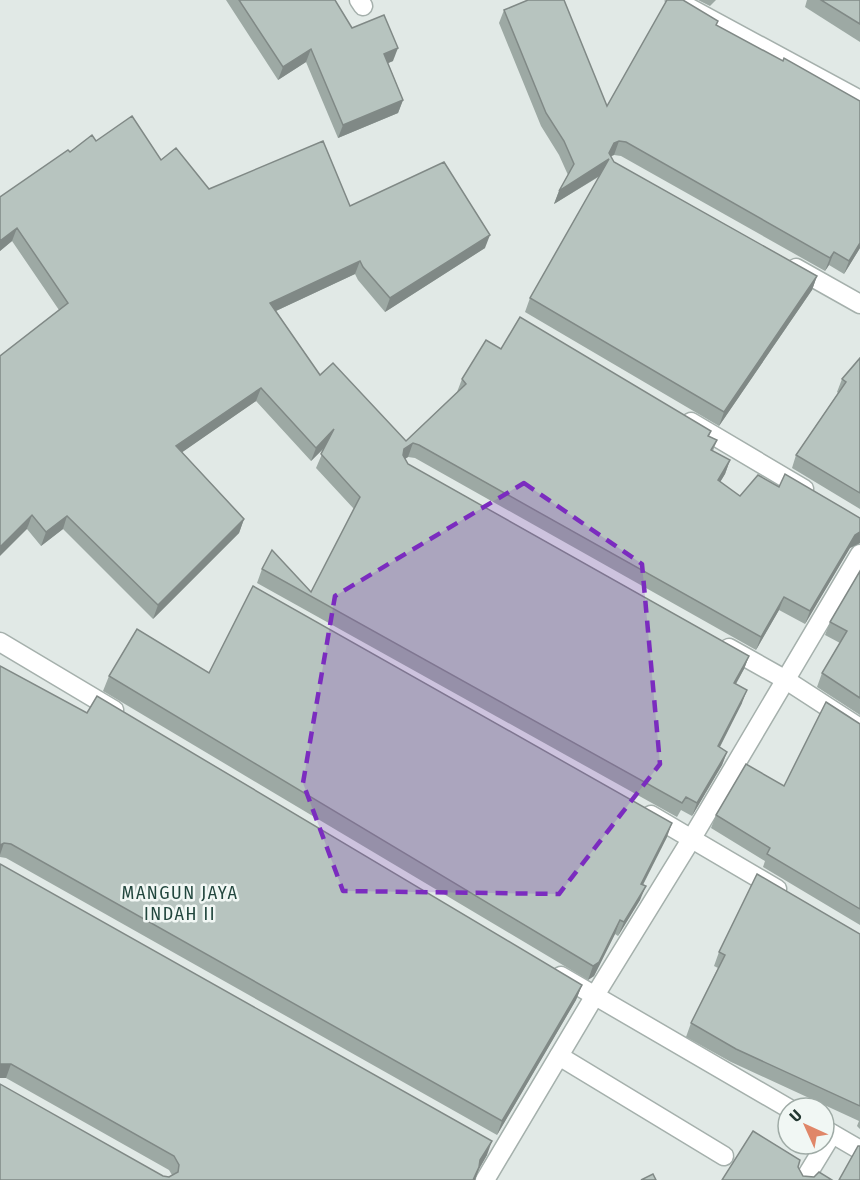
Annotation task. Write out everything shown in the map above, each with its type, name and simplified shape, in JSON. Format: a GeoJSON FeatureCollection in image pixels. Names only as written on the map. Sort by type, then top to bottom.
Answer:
{"type":"FeatureCollection","features":[{"type":"Feature","properties":{"kind":"street"},"geometry":{"type":"LineString","coordinates":[[675,0],[860,100]]}},
{"type":"Feature","properties":{"kind":"street"},"geometry":{"type":"LineString","coordinates":[[782,260],[860,304]]}},
{"type":"Feature","properties":{"kind":"street"},"geometry":{"type":"LineString","coordinates":[[676,413],[819,498]]}},
{"type":"Feature","properties":{"kind":"street"},"geometry":{"type":"LineString","coordinates":[[485,1180],[497,1148],[559,1056],[692,838],[860,554]]}},
{"type":"Feature","properties":{"kind":"street"},"geometry":{"type":"LineString","coordinates":[[714,640],[786,680],[860,728]]}},
{"type":"Feature","properties":{"kind":"street"},"geometry":{"type":"LineString","coordinates":[[0,642],[133,721]]}},
{"type":"Feature","properties":{"kind":"street"},"geometry":{"type":"LineString","coordinates":[[640,809],[791,897]]}},
{"type":"Feature","properties":{"kind":"street"},"geometry":{"type":"LineString","coordinates":[[543,966],[776,1101]]}},
{"type":"Feature","properties":{"kind":"street"},"geometry":{"type":"LineString","coordinates":[[559,1056],[724,1156]]}},
{"type":"Feature","properties":{"kind":"street"},"geometry":{"type":"LineString","coordinates":[[836,1136],[860,1150]]}},
{"type":"Feature","properties":{"kind":"street"},"geometry":{"type":"LineString","coordinates":[[804,1180],[816,1156]]}},
{"type":"Feature","properties":{"kind":"highlighted area"},"geometry":{"type":"Polygon","coordinates":[[[524,483],[642,564],[660,764],[559,894],[343,891],[303,783],[335,596],[524,483]]]}},
{"type":"Feature","properties":{"kind":"building"},"geometry":{"type":"Polygon","coordinates":[[[239,0],[335,0],[352,28],[384,15],[398,48],[384,54],[403,100],[343,125],[311,49],[283,67],[239,0]]]}},
{"type":"Feature","properties":{"kind":"building"},"geometry":{"type":"Polygon","coordinates":[[[528,0],[564,0],[607,106],[667,0],[683,0],[718,21],[716,25],[783,61],[784,58],[860,101],[860,243],[849,261],[834,252],[830,258],[626,142],[614,143],[609,153],[614,162],[817,276],[724,412],[530,298],[609,159],[559,191],[574,164],[564,141],[546,113],[504,10],[528,0]]]}},
{"type":"Feature","properties":{"kind":"building"},"geometry":{"type":"Polygon","coordinates":[[[821,0],[860,0],[860,24],[821,0]]]}},
{"type":"Feature","properties":{"kind":"building"},"geometry":{"type":"Polygon","coordinates":[[[132,116],[161,160],[176,148],[209,189],[323,141],[350,206],[444,162],[490,235],[390,298],[360,261],[270,303],[320,375],[333,363],[406,441],[466,384],[462,379],[486,340],[501,349],[520,317],[711,431],[708,436],[717,440],[711,450],[730,460],[718,480],[740,496],[758,475],[779,487],[785,474],[860,518],[860,532],[855,535],[810,611],[784,597],[761,637],[419,445],[413,443],[404,449],[403,455],[408,464],[749,656],[734,683],[747,690],[718,746],[727,752],[697,803],[686,797],[682,803],[262,569],[272,550],[311,592],[360,497],[321,454],[334,429],[316,448],[261,388],[176,446],[244,519],[158,605],[67,516],[46,532],[32,515],[0,547],[0,356],[68,303],[17,228],[0,241],[0,197],[68,150],[70,152],[92,135],[96,141],[132,116]]]}},
{"type":"Feature","properties":{"kind":"building"},"geometry":{"type":"Polygon","coordinates":[[[860,358],[860,493],[796,455],[846,382],[842,379],[860,358]]]}},
{"type":"Feature","properties":{"kind":"building"},"geometry":{"type":"Polygon","coordinates":[[[860,571],[860,698],[822,673],[847,631],[830,622],[860,571]]]}},
{"type":"Feature","properties":{"kind":"building"},"geometry":{"type":"Polygon","coordinates":[[[253,586],[672,823],[641,884],[646,886],[624,922],[620,920],[599,962],[593,966],[109,676],[137,629],[209,673],[253,586]]]}},
{"type":"Feature","properties":{"kind":"building"},"geometry":{"type":"Polygon","coordinates":[[[0,666],[87,713],[97,696],[582,985],[502,1121],[11,844],[0,845],[0,666]]]}},
{"type":"Feature","properties":{"kind":"building"},"geometry":{"type":"Polygon","coordinates":[[[826,702],[860,724],[860,909],[767,854],[770,848],[716,815],[746,764],[784,786],[826,702]]]}},
{"type":"Feature","properties":{"kind":"building"},"geometry":{"type":"Polygon","coordinates":[[[0,864],[492,1141],[480,1160],[473,1180],[0,1180],[0,1084],[163,1176],[169,1177],[178,1172],[179,1165],[174,1156],[11,1064],[0,1064],[0,864]]]}},
{"type":"Feature","properties":{"kind":"building"},"geometry":{"type":"Polygon","coordinates":[[[757,874],[860,934],[860,1106],[736,1049],[691,1023],[725,955],[719,952],[757,874]]]}},
{"type":"Feature","properties":{"kind":"building"},"geometry":{"type":"Polygon","coordinates":[[[753,1131],[776,1145],[776,1156],[794,1156],[800,1160],[798,1167],[803,1176],[814,1177],[819,1172],[832,1180],[722,1180],[753,1131]]]}},
{"type":"Feature","properties":{"kind":"building"},"geometry":{"type":"Polygon","coordinates":[[[860,1146],[860,1180],[839,1180],[860,1146]]]}},
{"type":"Feature","properties":{"kind":"building"},"geometry":{"type":"Polygon","coordinates":[[[653,1174],[656,1180],[641,1180],[653,1174]]]}},
{"type":"Feature","properties":{"kind":"district","name":"MANGUN JAYA INDAH II"},"geometry":{"type":"Point","coordinates":[180,903]}}]}
